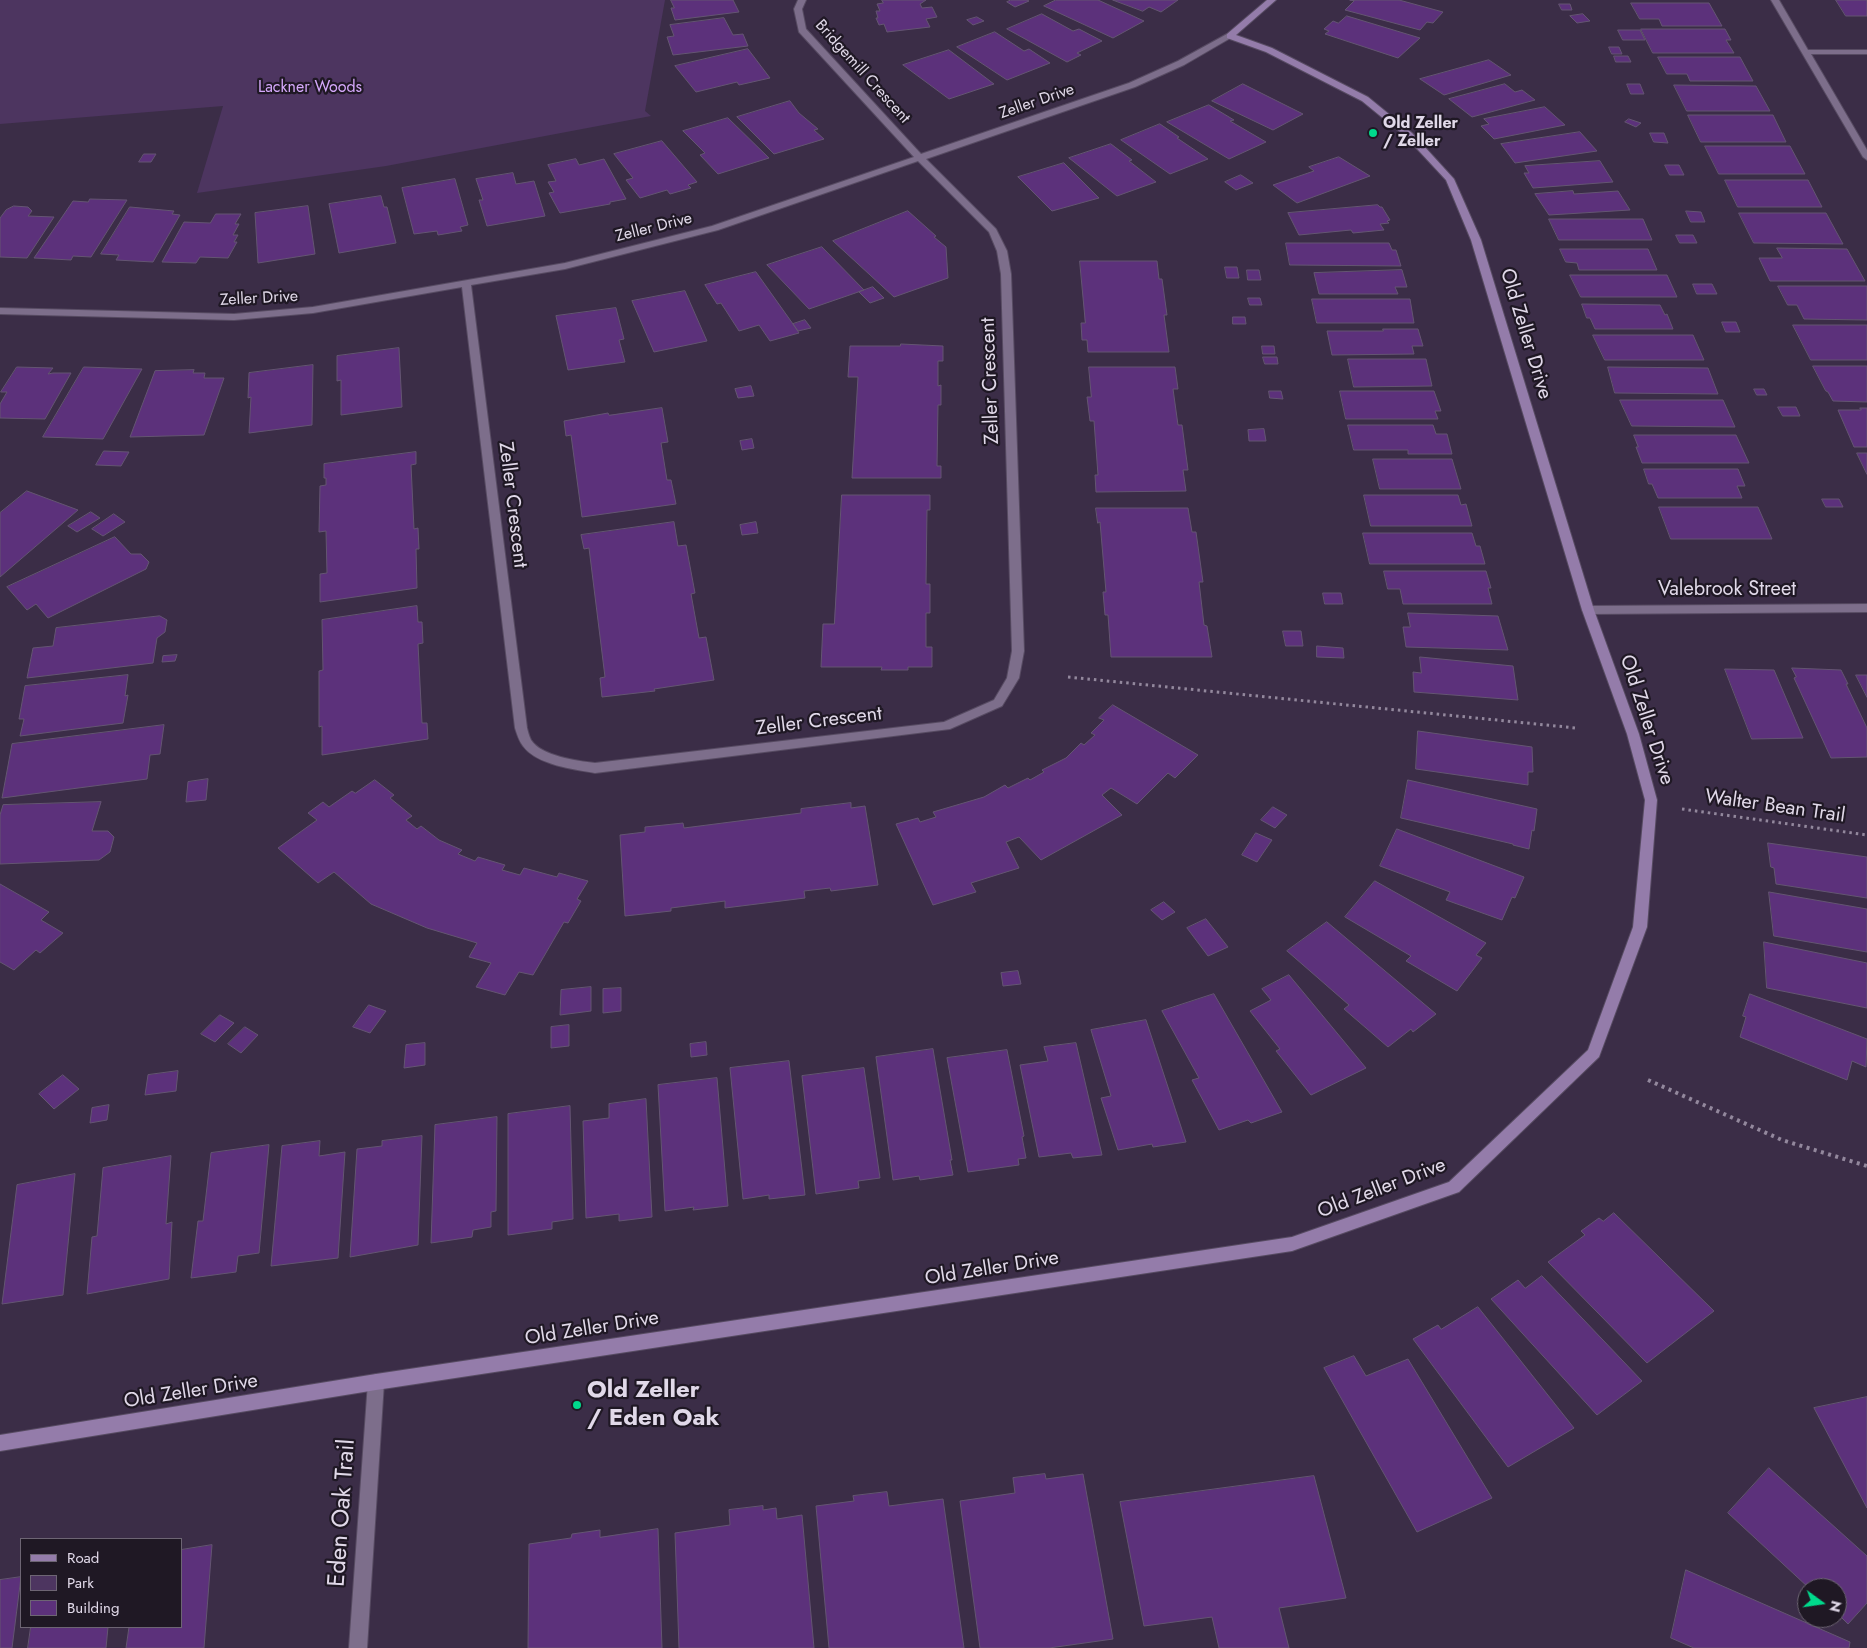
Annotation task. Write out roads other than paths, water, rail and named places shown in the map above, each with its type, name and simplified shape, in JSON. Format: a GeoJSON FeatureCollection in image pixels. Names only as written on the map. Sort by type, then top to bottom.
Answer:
{"type":"FeatureCollection","features":[{"type":"Feature","properties":{"kind":"street","name":"Bridgemill Crescent"},"geometry":{"type":"LineString","coordinates":[[802,0],[798,9],[802,30],[920,158]]}},
{"type":"Feature","properties":{"kind":"street","name":"Zeller Drive"},"geometry":{"type":"LineString","coordinates":[[0,311],[234,317],[312,310],[565,266],[715,228],[1132,85],[1181,63],[1230,36],[1272,0]]}},
{"type":"Feature","properties":{"kind":"street"},"geometry":{"type":"LineString","coordinates":[[1775,0],[1867,158]]}},
{"type":"Feature","properties":{"kind":"street","name":"Old Zeller Drive"},"geometry":{"type":"LineString","coordinates":[[0,1444],[376,1382],[1292,1244],[1454,1187],[1594,1053],[1640,927],[1650,800],[1633,734],[1588,610],[1476,240],[1450,178],[1409,135],[1365,99],[1269,50],[1230,36]]}},
{"type":"Feature","properties":{"kind":"street"},"geometry":{"type":"LineString","coordinates":[[1805,52],[1867,52]]}},
{"type":"Feature","properties":{"kind":"street","name":"Zeller Crescent"},"geometry":{"type":"LineString","coordinates":[[466,284],[521,728],[528,745],[550,758],[576,766],[595,768],[946,726],[998,703],[1013,678],[1018,650],[1006,274],[1002,250],[993,231],[920,158]]}},
{"type":"Feature","properties":{"kind":"street","name":"Valebrook Street"},"geometry":{"type":"LineString","coordinates":[[1588,610],[1867,608]]}},
{"type":"Feature","properties":{"kind":"street","name":"Eden Oak Trail"},"geometry":{"type":"LineString","coordinates":[[358,1648],[376,1382]]}},
{"type":"Feature","properties":{"kind":"place","name":"Old Zeller / Zeller"},"geometry":{"type":"Point","coordinates":[1373,133]}},
{"type":"Feature","properties":{"kind":"place","name":"Old Zeller / Eden Oak"},"geometry":{"type":"Point","coordinates":[577,1405]}},
{"type":"Feature","properties":{"kind":"park label","name":"Lackner Woods"},"geometry":{"type":"Point","coordinates":[310,88]}}]}
